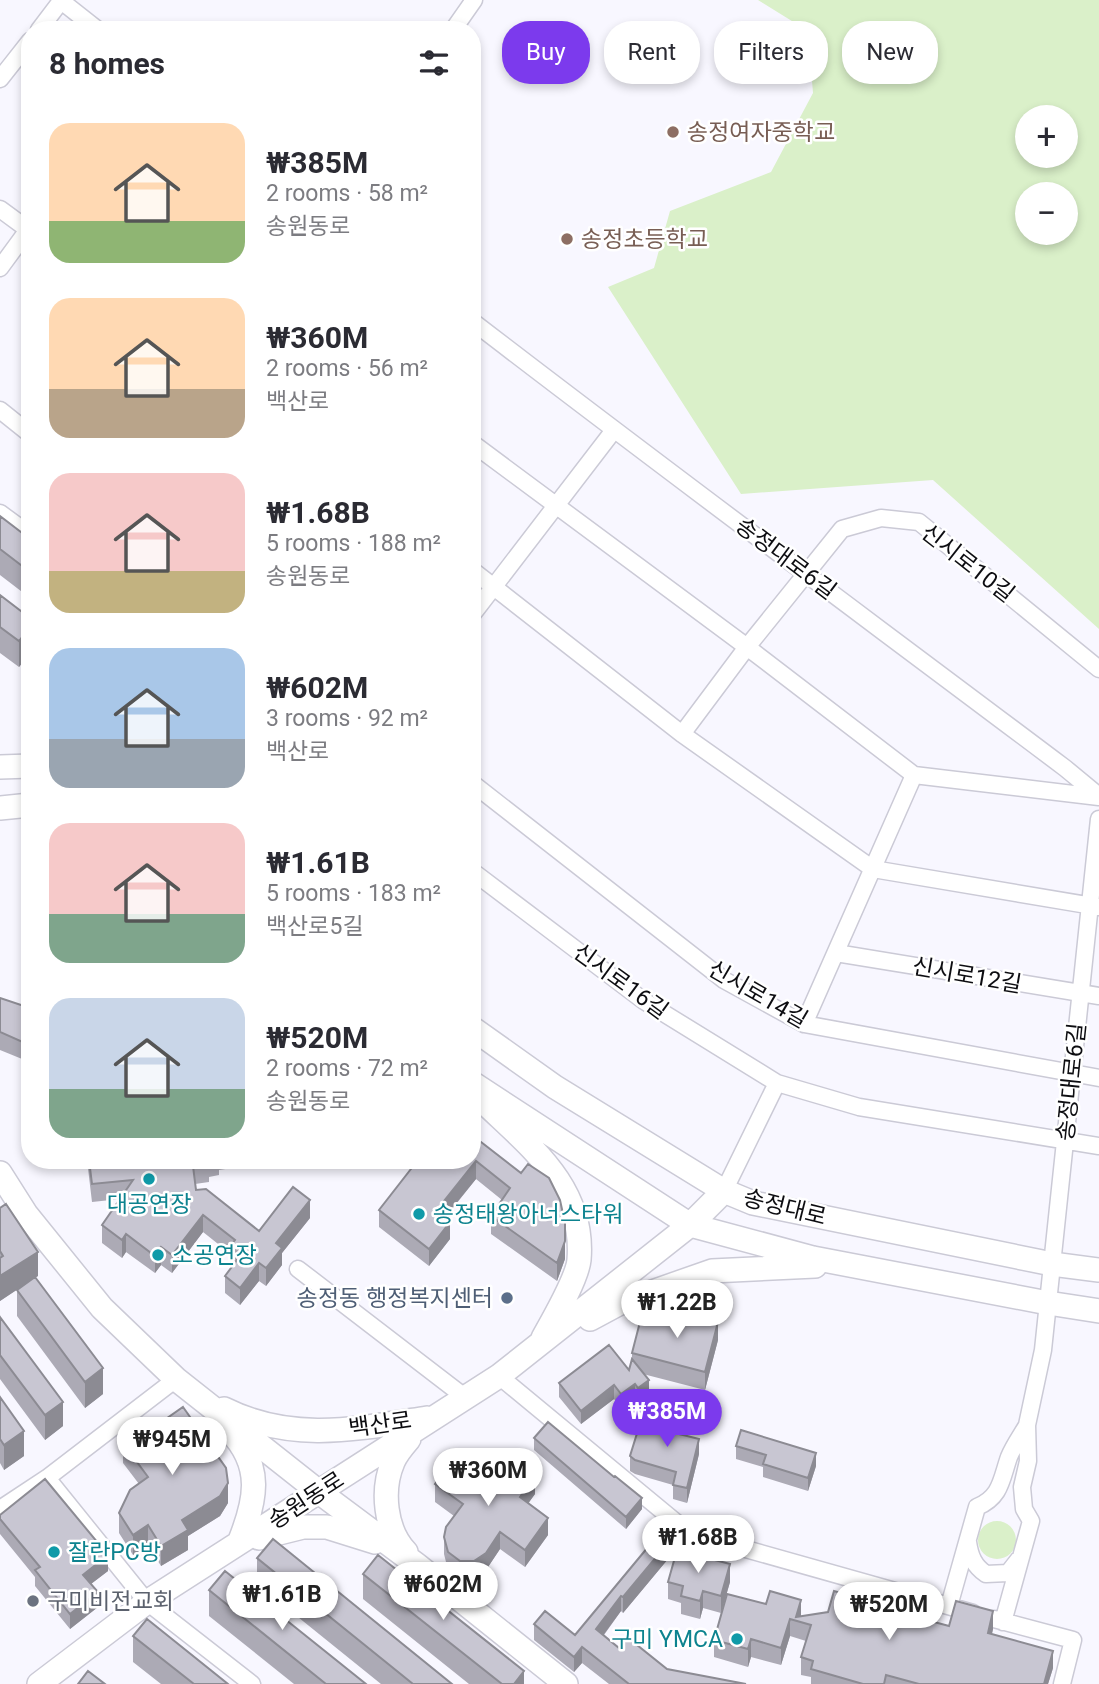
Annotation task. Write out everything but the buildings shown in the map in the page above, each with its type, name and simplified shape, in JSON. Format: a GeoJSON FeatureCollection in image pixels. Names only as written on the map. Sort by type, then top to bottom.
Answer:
{"type":"FeatureCollection","features":[{"type":"Feature","properties":{"kind":"street"},"geometry":{"type":"LineString","coordinates":[[459,21],[474,0]]}},
{"type":"Feature","properties":{"kind":"street"},"geometry":{"type":"LineString","coordinates":[[46,21],[60,1],[86,21]]}},
{"type":"Feature","properties":{"kind":"street"},"geometry":{"type":"LineString","coordinates":[[0,79],[21,52]]}},
{"type":"Feature","properties":{"kind":"street"},"geometry":{"type":"LineString","coordinates":[[0,209],[21,223]]}},
{"type":"Feature","properties":{"kind":"street"},"geometry":{"type":"LineString","coordinates":[[0,268],[21,240]]}},
{"type":"Feature","properties":{"kind":"street","name":"송정대로6길"},"geometry":{"type":"LineString","coordinates":[[481,328],[1065,768],[1099,797]]}},
{"type":"Feature","properties":{"kind":"street"},"geometry":{"type":"LineString","coordinates":[[0,410],[21,427]]}},
{"type":"Feature","properties":{"kind":"street"},"geometry":{"type":"LineString","coordinates":[[481,603],[614,430]]}},
{"type":"Feature","properties":{"kind":"street"},"geometry":{"type":"LineString","coordinates":[[481,450],[914,775],[804,1024]]}},
{"type":"Feature","properties":{"kind":"street"},"geometry":{"type":"LineString","coordinates":[[0,513],[21,528]]}},
{"type":"Feature","properties":{"kind":"street","name":"신시로10길"},"geometry":{"type":"LineString","coordinates":[[682,734],[747,647],[842,529],[881,518],[919,522],[1099,668]]}},
{"type":"Feature","properties":{"kind":"street"},"geometry":{"type":"LineString","coordinates":[[481,577],[682,734],[873,869],[1094,907]]}},
{"type":"Feature","properties":{"kind":"street"},"geometry":{"type":"LineString","coordinates":[[0,767],[21,766]]}},
{"type":"Feature","properties":{"kind":"street","name":"송정대로6길"},"geometry":{"type":"LineString","coordinates":[[914,775],[1099,797]]}},
{"type":"Feature","properties":{"kind":"street","name":"신시로14길"},"geometry":{"type":"LineString","coordinates":[[481,790],[724,980],[804,1024],[1099,1078]]}},
{"type":"Feature","properties":{"kind":"street"},"geometry":{"type":"LineString","coordinates":[[1,809],[21,806]]}},
{"type":"Feature","properties":{"kind":"street","name":"송정대로6길"},"geometry":{"type":"LineString","coordinates":[[1027,1425],[1048,1303],[1081,994],[1094,907],[1099,819]]}},
{"type":"Feature","properties":{"kind":"street","name":"신시로16길"},"geometry":{"type":"LineString","coordinates":[[481,878],[644,1001],[777,1083],[859,1107],[1099,1146]]}},
{"type":"Feature","properties":{"kind":"street","name":"신시로12길"},"geometry":{"type":"LineString","coordinates":[[836,953],[1099,996]]}},
{"type":"Feature","properties":{"kind":"street","name":"송정대로"},"geometry":{"type":"LineString","coordinates":[[481,1034],[555,1087],[724,1191],[753,1203],[1052,1264],[1099,1270]]}},
{"type":"Feature","properties":{"kind":"street"},"geometry":{"type":"LineString","coordinates":[[724,1191],[777,1083]]}},
{"type":"Feature","properties":{"kind":"street","name":"송정대로"},"geometry":{"type":"LineString","coordinates":[[481,1089],[690,1225],[767,1247],[846,1265],[1099,1311]]}},
{"type":"Feature","properties":{"kind":"street"},"geometry":{"type":"LineString","coordinates":[[481,1100],[544,1160],[568,1194],[577,1226],[579,1262],[560,1307],[538,1348]]}},
{"type":"Feature","properties":{"kind":"street","name":"백산로"},"geometry":{"type":"LineString","coordinates":[[0,1173],[26,1214],[102,1308],[234,1435],[246,1454],[255,1489],[251,1513],[239,1543]]}},
{"type":"Feature","properties":{"kind":"street","name":"송원동로"},"geometry":{"type":"LineString","coordinates":[[39,1684],[148,1602],[466,1398],[538,1348],[690,1225],[724,1191]]}},
{"type":"Feature","properties":{"kind":"street"},"geometry":{"type":"LineString","coordinates":[[538,1348],[618,1304],[712,1271],[846,1265]]}},
{"type":"Feature","properties":{"kind":"street"},"geometry":{"type":"LineString","coordinates":[[298,1269],[466,1398]]}},
{"type":"Feature","properties":{"kind":"street"},"geometry":{"type":"LineString","coordinates":[[499,1376],[689,1533],[1073,1640],[1062,1684]]}},
{"type":"Feature","properties":{"kind":"street"},"geometry":{"type":"LineString","coordinates":[[0,1509],[185,1386]]}},
{"type":"Feature","properties":{"kind":"street","name":"백산로"},"geometry":{"type":"LineString","coordinates":[[185,1386],[228,1412],[262,1423],[307,1432],[354,1430],[437,1416]]}},
{"type":"Feature","properties":{"kind":"street","name":"백산로"},"geometry":{"type":"LineString","coordinates":[[185,1386],[566,1684]]}},
{"type":"Feature","properties":{"kind":"street","name":"백산로"},"geometry":{"type":"LineString","coordinates":[[417,1565],[394,1534],[386,1499],[388,1482],[393,1462],[400,1450],[412,1436],[437,1416]]}},
{"type":"Feature","properties":{"kind":"street"},"geometry":{"type":"LineString","coordinates":[[949,1606],[976,1507],[990,1501],[1002,1481],[1010,1455],[1027,1425]]}},
{"type":"Feature","properties":{"kind":"street"},"geometry":{"type":"LineString","coordinates":[[1003,1622],[1031,1521],[1024,1509],[1021,1487],[1028,1461],[1027,1425]]}},
{"type":"Feature","properties":{"kind":"street"},"geometry":{"type":"LineString","coordinates":[[47,1478],[148,1602],[251,1684]]}},
{"type":"Feature","properties":{"kind":"street","name":"백산로"},"geometry":{"type":"LineString","coordinates":[[239,1543],[303,1527],[327,1528],[384,1546],[417,1565]]}},
{"type":"Feature","properties":{"kind":"street"},"geometry":{"type":"LineString","coordinates":[[968,1538],[970,1555],[979,1569],[986,1574],[1008,1573],[1022,1554]]}},
{"type":"Feature","properties":{"kind":"green space"},"geometry":{"type":"Polygon","coordinates":[[[758,0],[1099,0],[1099,629],[933,480],[741,494],[608,287],[654,268],[670,211],[771,172],[813,93],[812,84],[828,84],[828,21],[792,21],[758,0]]]}},
{"type":"Feature","properties":{"kind":"green space"},"geometry":{"type":"Polygon","coordinates":[[[997,1521],[1011,1526],[1016,1540],[1011,1554],[997,1559],[983,1554],[978,1540],[983,1526],[997,1521]]]}},
{"type":"Feature","properties":{"kind":"place","name":"송정여자중학교"},"geometry":{"type":"Point","coordinates":[673,132]}},
{"type":"Feature","properties":{"kind":"place","name":"송정초등학교"},"geometry":{"type":"Point","coordinates":[567,239]}},
{"type":"Feature","properties":{"kind":"place","name":"대공연장"},"geometry":{"type":"Point","coordinates":[149,1179]}},
{"type":"Feature","properties":{"kind":"place","name":"송정태왕아너스타워"},"geometry":{"type":"Point","coordinates":[419,1214]}},
{"type":"Feature","properties":{"kind":"place","name":"소공연장"},"geometry":{"type":"Point","coordinates":[158,1255]}},
{"type":"Feature","properties":{"kind":"place","name":"송정동 행정복지센터"},"geometry":{"type":"Point","coordinates":[507,1298]}},
{"type":"Feature","properties":{"kind":"place","name":"잘란PC방"},"geometry":{"type":"Point","coordinates":[54,1552]}},
{"type":"Feature","properties":{"kind":"place","name":"구미비전교회"},"geometry":{"type":"Point","coordinates":[33,1601]}},
{"type":"Feature","properties":{"kind":"place","name":"구미 YMCA"},"geometry":{"type":"Point","coordinates":[737,1639]}}]}
